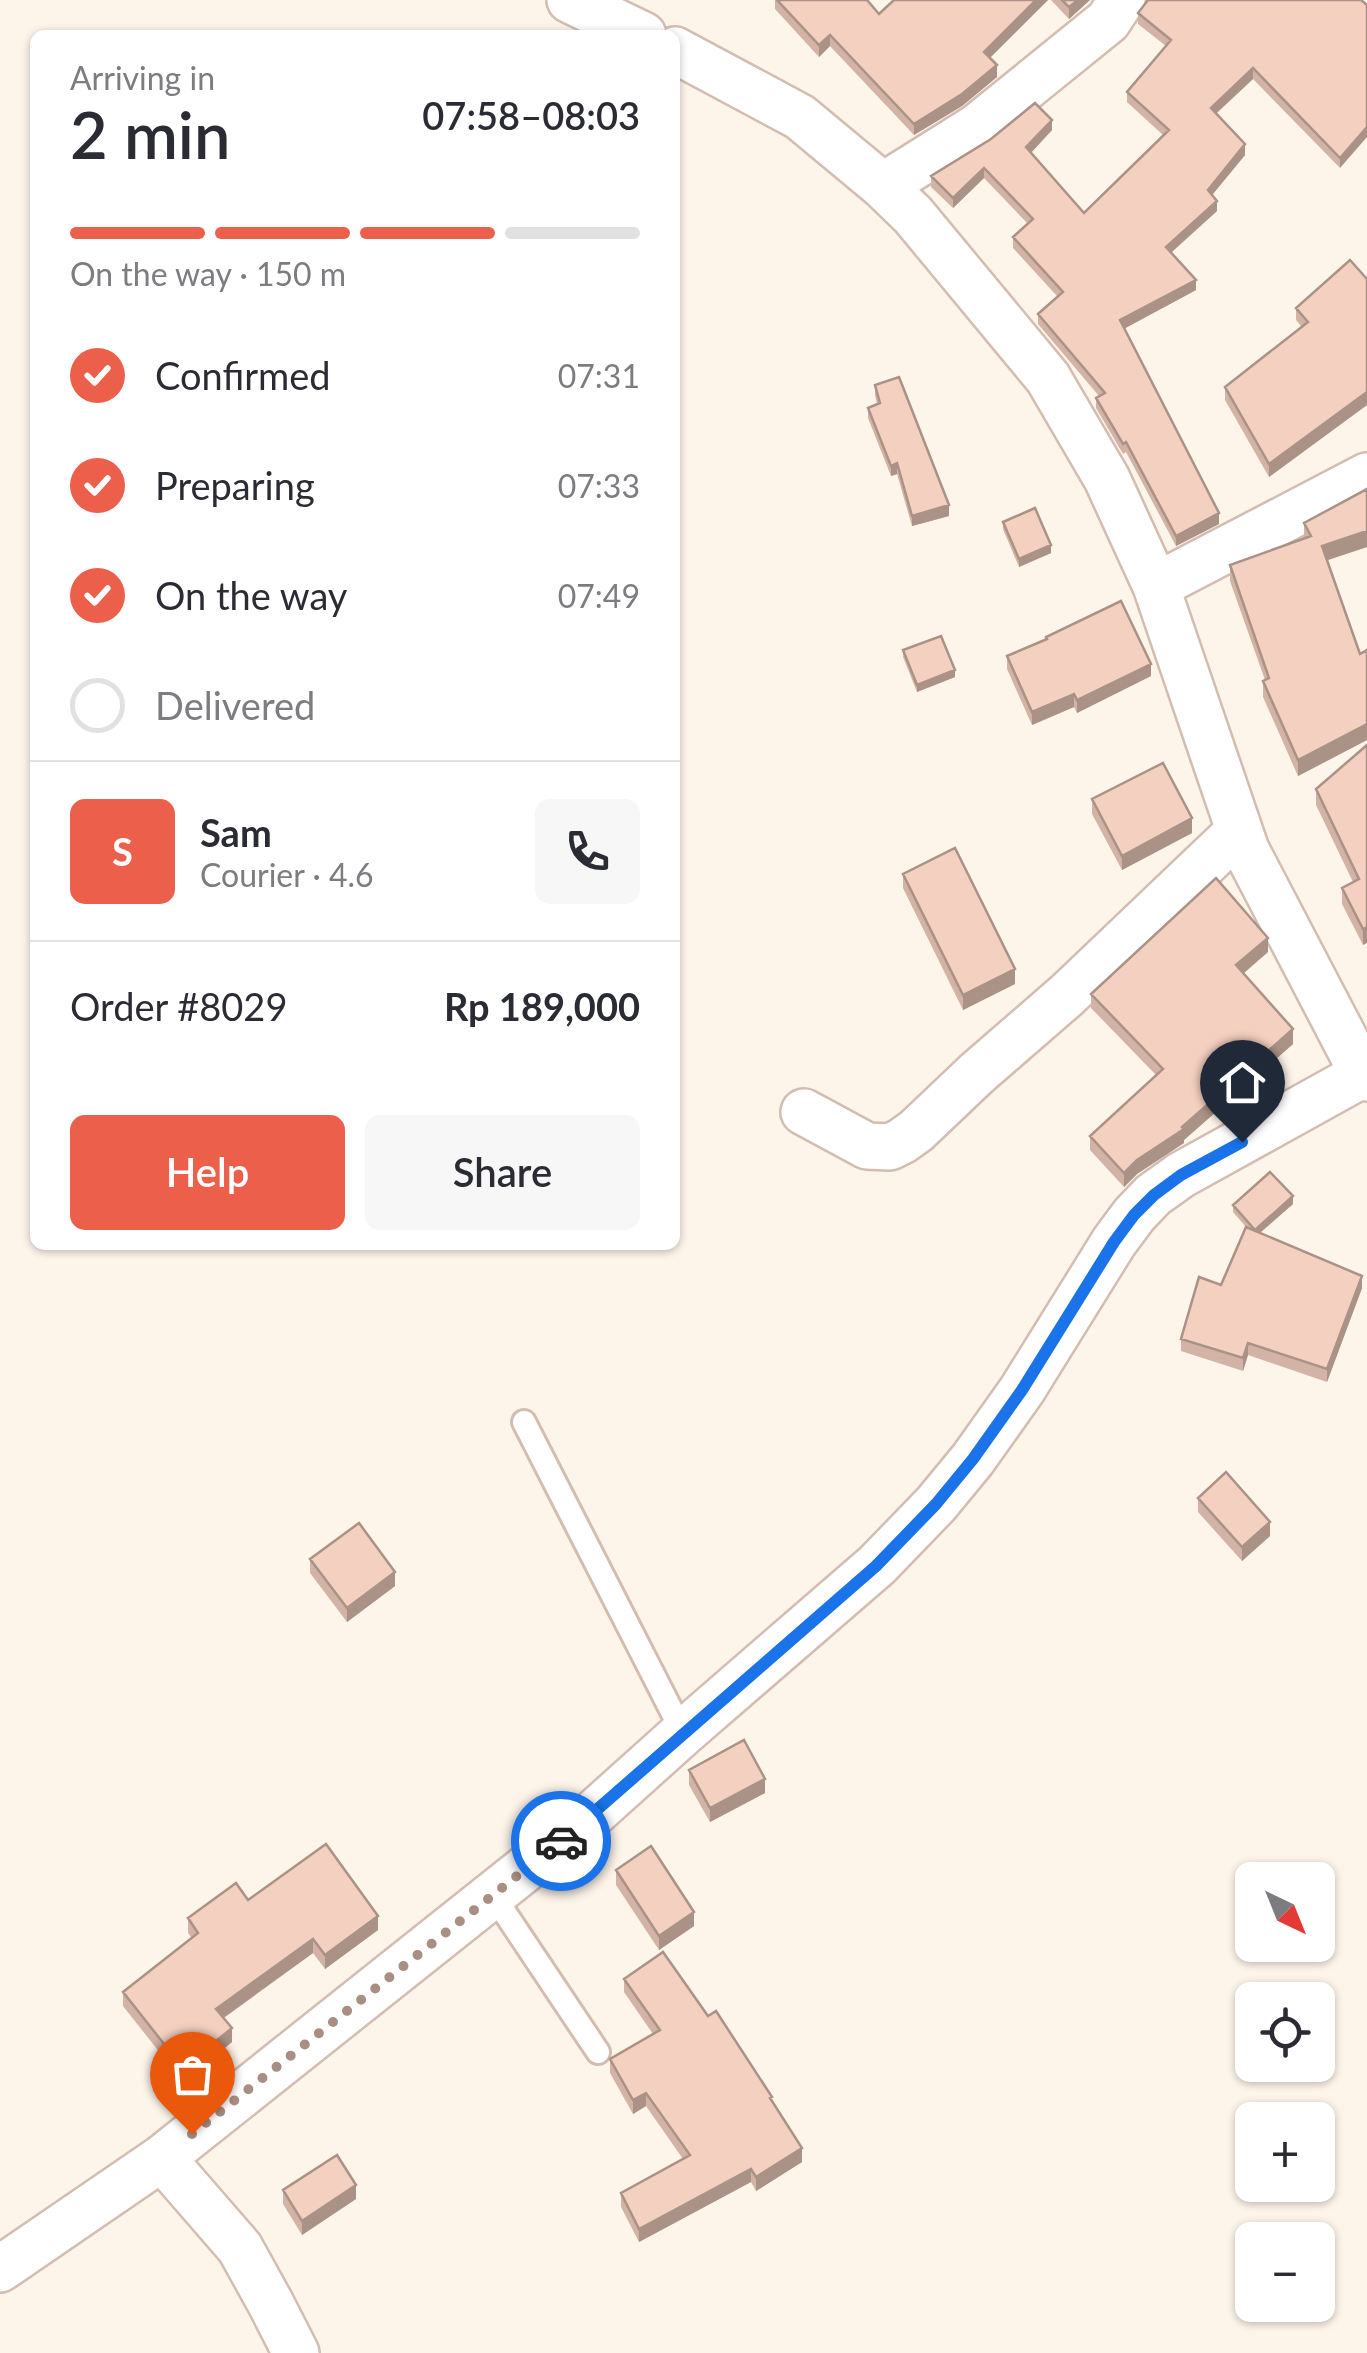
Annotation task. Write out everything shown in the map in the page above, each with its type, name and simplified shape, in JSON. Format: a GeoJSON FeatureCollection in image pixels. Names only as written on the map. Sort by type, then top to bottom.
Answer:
{"type":"FeatureCollection","features":[{"type":"Feature","properties":{"kind":"street"},"geometry":{"type":"LineString","coordinates":[[570,0],[633,30]]}},
{"type":"Feature","properties":{"kind":"street"},"geometry":{"type":"LineString","coordinates":[[883,186],[976,127],[1108,21],[1122,0]]}},
{"type":"Feature","properties":{"kind":"street"},"geometry":{"type":"LineString","coordinates":[[0,2269],[162,2158],[584,1822],[876,1566],[973,1459],[1022,1390],[1114,1242],[1154,1195],[1181,1175],[1366,1075],[1246,850],[1156,586],[1106,479],[1048,378],[913,215],[883,186],[800,117],[680,53]]}},
{"type":"Feature","properties":{"kind":"street"},"geometry":{"type":"LineString","coordinates":[[1156,586],[1367,476]]}},
{"type":"Feature","properties":{"kind":"street"},"geometry":{"type":"LineString","coordinates":[[804,1112],[866,1146],[890,1147],[902,1141],[1067,994],[1239,831]]}},
{"type":"Feature","properties":{"kind":"street"},"geometry":{"type":"LineString","coordinates":[[162,2158],[240,2248],[296,2353]]}},
{"type":"Feature","properties":{"kind":"lane"},"geometry":{"type":"LineString","coordinates":[[524,1422],[683,1733]]}},
{"type":"Feature","properties":{"kind":"lane"},"geometry":{"type":"LineString","coordinates":[[493,1895],[598,2052]]}},
{"type":"Feature","properties":{"kind":"building"},"geometry":{"type":"Polygon","coordinates":[[[777,0],[867,0],[879,14],[894,0],[1036,0],[984,52],[997,65],[962,94],[914,124],[830,35],[819,45],[777,0]]]}},
{"type":"Feature","properties":{"kind":"building"},"geometry":{"type":"Polygon","coordinates":[[[1148,0],[1361,0],[1367,5],[1367,127],[1340,158],[1253,68],[1211,108],[1245,144],[1208,190],[1217,201],[1166,247],[1196,280],[1120,320],[1219,513],[1176,536],[1126,442],[1123,444],[1096,398],[1105,393],[1038,314],[1063,292],[1013,237],[1033,219],[984,168],[953,198],[931,176],[991,139],[1035,103],[1052,120],[1026,147],[1084,213],[1169,130],[1127,92],[1171,40],[1138,13],[1148,0]]]}},
{"type":"Feature","properties":{"kind":"building"},"geometry":{"type":"Polygon","coordinates":[[[1350,260],[1367,279],[1367,392],[1269,464],[1225,387],[1308,322],[1296,308],[1350,260]]]}},
{"type":"Feature","properties":{"kind":"building"},"geometry":{"type":"Polygon","coordinates":[[[899,377],[949,505],[912,516],[897,463],[891,466],[868,408],[880,403],[875,385],[899,377]]]}},
{"type":"Feature","properties":{"kind":"building"},"geometry":{"type":"Polygon","coordinates":[[[1367,489],[1367,531],[1322,546],[1360,654],[1367,650],[1367,724],[1298,760],[1263,681],[1269,678],[1230,565],[1311,536],[1304,523],[1367,489]]]}},
{"type":"Feature","properties":{"kind":"building"},"geometry":{"type":"Polygon","coordinates":[[[1035,508],[1051,545],[1019,559],[1003,522],[1035,508]]]}},
{"type":"Feature","properties":{"kind":"building"},"geometry":{"type":"Polygon","coordinates":[[[1121,601],[1151,664],[1077,700],[1074,694],[1032,712],[1007,656],[1121,601]]]}},
{"type":"Feature","properties":{"kind":"building"},"geometry":{"type":"Polygon","coordinates":[[[941,636],[955,670],[917,685],[903,650],[941,636]]]}},
{"type":"Feature","properties":{"kind":"building"},"geometry":{"type":"Polygon","coordinates":[[[1367,745],[1367,927],[1363,929],[1342,888],[1359,879],[1316,789],[1367,745]]]}},
{"type":"Feature","properties":{"kind":"building"},"geometry":{"type":"Polygon","coordinates":[[[1163,763],[1192,818],[1122,856],[1092,799],[1163,763]]]}},
{"type":"Feature","properties":{"kind":"building"},"geometry":{"type":"Polygon","coordinates":[[[955,848],[1015,969],[963,995],[903,874],[955,848]]]}},
{"type":"Feature","properties":{"kind":"building"},"geometry":{"type":"Polygon","coordinates":[[[1216,878],[1268,938],[1236,965],[1293,1029],[1184,1129],[1124,1173],[1090,1136],[1163,1069],[1091,994],[1216,878]]]}},
{"type":"Feature","properties":{"kind":"building"},"geometry":{"type":"Polygon","coordinates":[[[1270,1172],[1293,1196],[1255,1230],[1233,1205],[1270,1172]]]}},
{"type":"Feature","properties":{"kind":"building"},"geometry":{"type":"Polygon","coordinates":[[[1246,1227],[1362,1276],[1327,1369],[1248,1343],[1243,1358],[1181,1339],[1199,1277],[1221,1285],[1246,1227]]]}},
{"type":"Feature","properties":{"kind":"building"},"geometry":{"type":"Polygon","coordinates":[[[1226,1472],[1270,1522],[1242,1547],[1198,1498],[1226,1472]]]}},
{"type":"Feature","properties":{"kind":"building"},"geometry":{"type":"Polygon","coordinates":[[[359,1523],[395,1572],[347,1608],[310,1559],[359,1523]]]}},
{"type":"Feature","properties":{"kind":"building"},"geometry":{"type":"Polygon","coordinates":[[[744,1740],[765,1779],[710,1808],[689,1770],[744,1740]]]}},
{"type":"Feature","properties":{"kind":"building"},"geometry":{"type":"Polygon","coordinates":[[[326,1844],[378,1916],[325,1955],[313,1939],[216,2009],[232,2028],[183,2068],[123,1992],[198,1933],[188,1918],[236,1883],[248,1900],[326,1844]]]}},
{"type":"Feature","properties":{"kind":"building"},"geometry":{"type":"Polygon","coordinates":[[[651,1846],[694,1912],[659,1936],[616,1870],[651,1846]]]}},
{"type":"Feature","properties":{"kind":"building"},"geometry":{"type":"Polygon","coordinates":[[[663,1952],[708,2016],[716,2011],[802,2148],[756,2177],[751,2169],[639,2229],[621,2193],[690,2155],[646,2093],[633,2100],[610,2059],[660,2030],[624,1979],[663,1952]]]}},
{"type":"Feature","properties":{"kind":"building"},"geometry":{"type":"Polygon","coordinates":[[[337,2155],[356,2185],[302,2221],[283,2190],[337,2155]]]}},
{"type":"Feature","properties":{"kind":"way so far"},"geometry":{"type":"LineString","coordinates":[[192,2134],[561,1841]]}},
{"type":"Feature","properties":{"kind":"route"},"geometry":{"type":"LineString","coordinates":[[561,1841],[876,1566],[973,1459],[1134,1215],[1181,1175],[1242,1142]]}}]}
